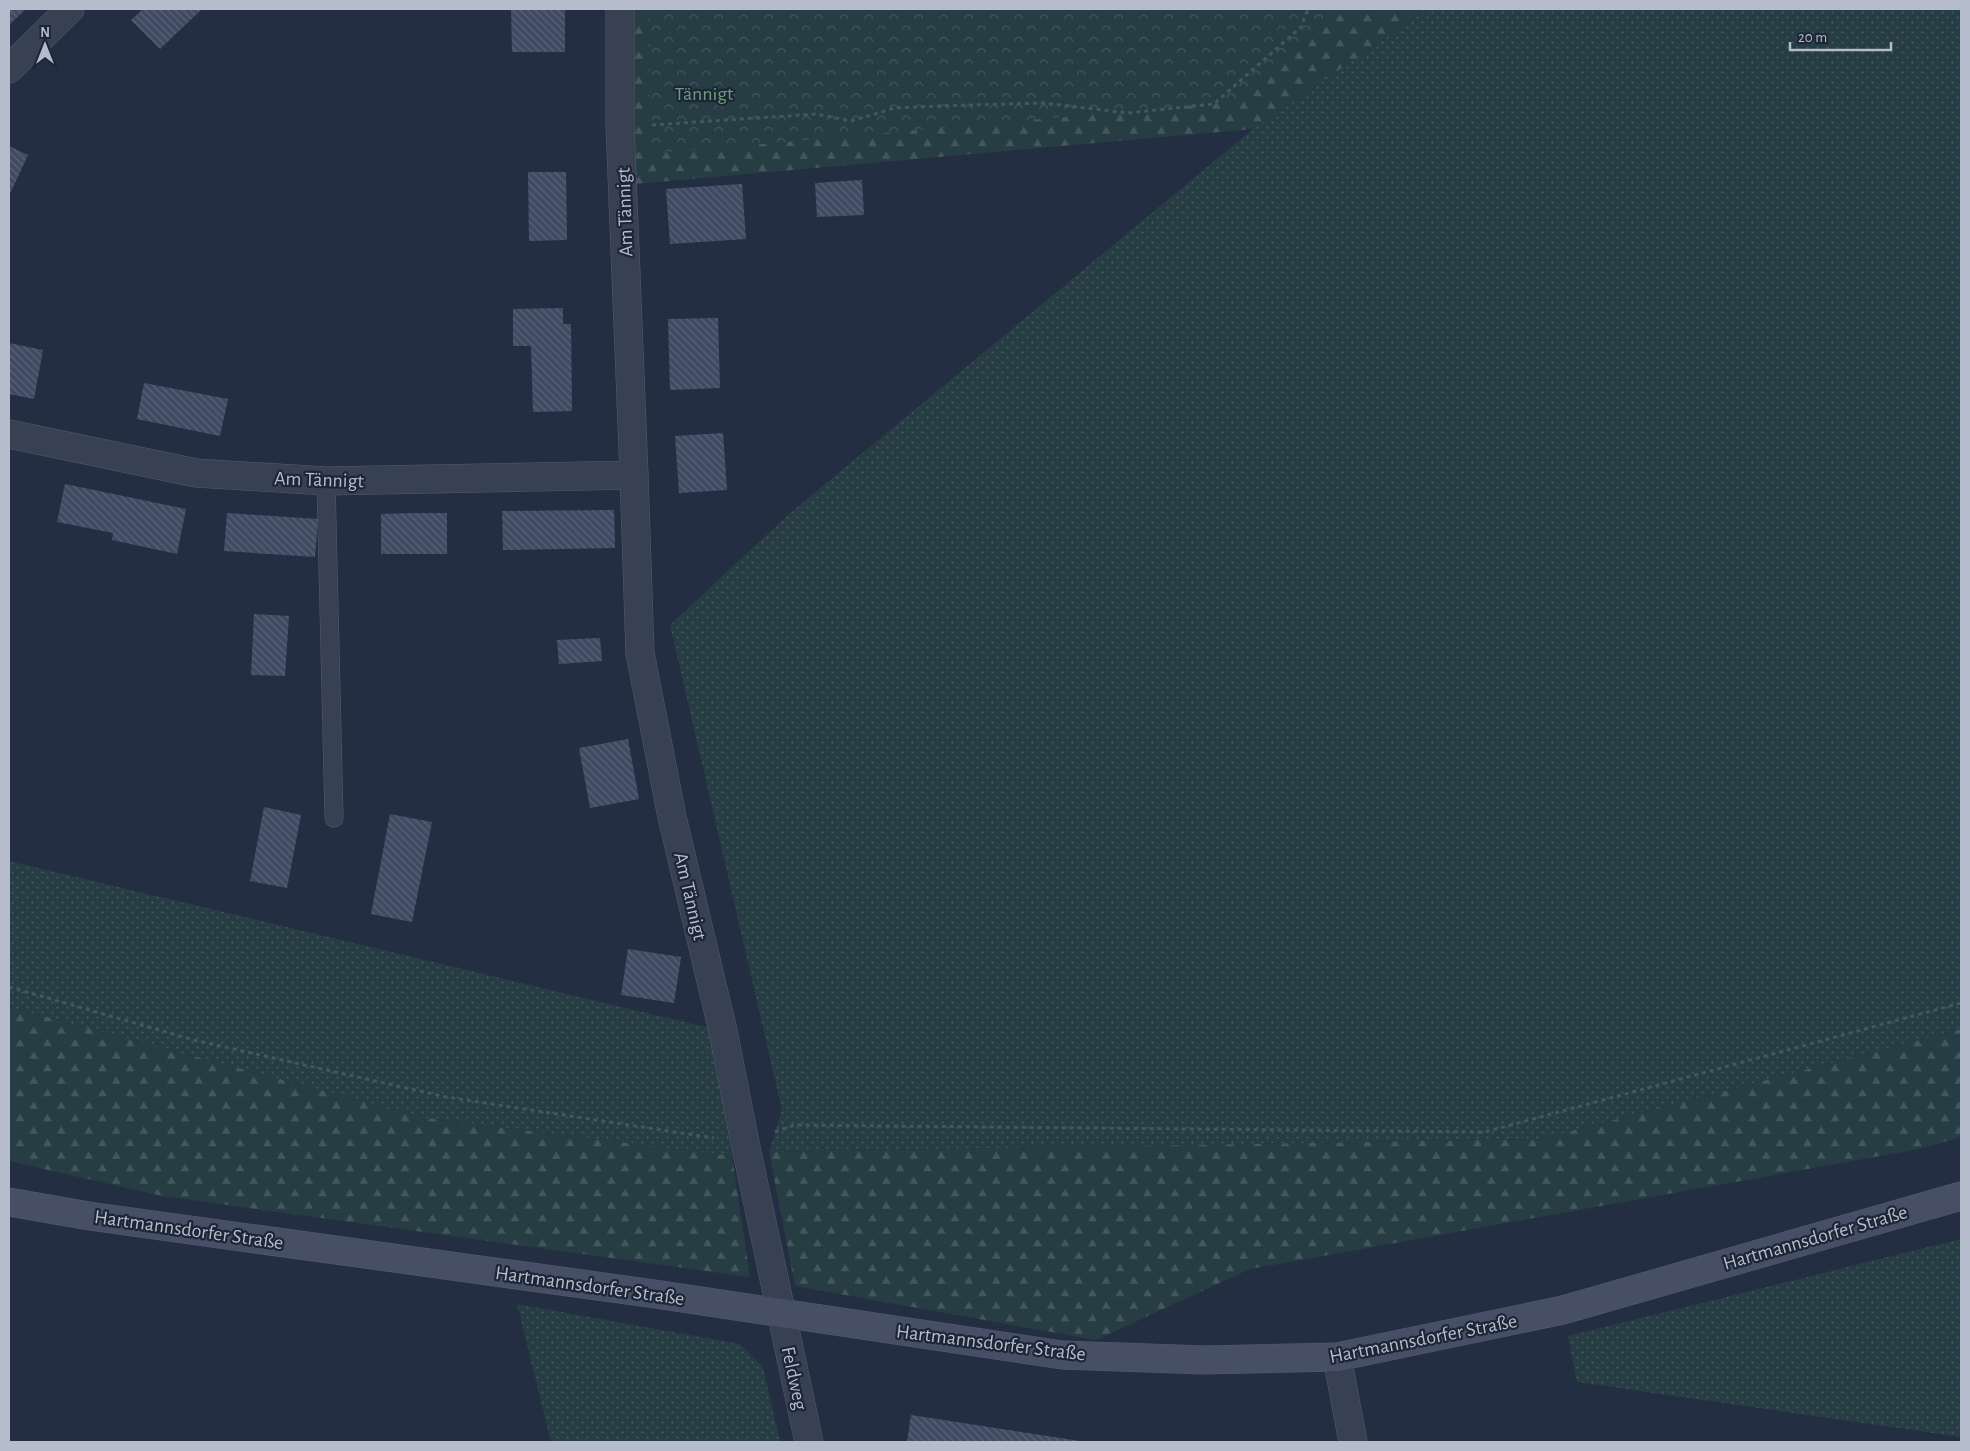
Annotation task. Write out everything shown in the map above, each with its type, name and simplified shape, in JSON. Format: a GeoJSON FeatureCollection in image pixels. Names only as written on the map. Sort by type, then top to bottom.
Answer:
{"type":"FeatureCollection","features":[{"type":"Feature","properties":{"kind":"main road","name":"Hartmannsdorfer Straße"},"geometry":{"type":"LineString","coordinates":[[9,1202],[89,1216],[636,1291],[1062,1355],[1205,1360],[1337,1358],[1563,1310],[1961,1196]]}},
{"type":"Feature","properties":{"kind":"street"},"geometry":{"type":"LineString","coordinates":[[9,69],[70,9]]}},
{"type":"Feature","properties":{"kind":"street","name":"Am Tännigt"},"geometry":{"type":"LineString","coordinates":[[620,9],[620,125],[640,653],[672,817],[723,1031],[781,1313]]}},
{"type":"Feature","properties":{"kind":"street","name":"Am Tännigt"},"geometry":{"type":"LineString","coordinates":[[9,434],[196,473],[326,481],[634,475]]}},
{"type":"Feature","properties":{"kind":"street","name":"Feldweg"},"geometry":{"type":"LineString","coordinates":[[781,1313],[809,1442]]}},
{"type":"Feature","properties":{"kind":"street"},"geometry":{"type":"LineString","coordinates":[[1337,1358],[1353,1442]]}},
{"type":"Feature","properties":{"kind":"lane"},"geometry":{"type":"LineString","coordinates":[[326,481],[334,818]]}},
{"type":"Feature","properties":{"kind":"path"},"geometry":{"type":"LineString","coordinates":[[620,125],[650,126],[668,123],[816,114],[851,121],[895,108],[937,106],[1043,103],[1128,113],[1214,104],[1301,26],[1308,9]]}},
{"type":"Feature","properties":{"kind":"path"},"geometry":{"type":"LineString","coordinates":[[9,987],[194,1040],[446,1097],[745,1143],[794,1125],[1485,1132],[1961,1003]]}},
{"type":"Feature","properties":{"kind":"green space","name":"Tännigt"},"geometry":{"type":"Polygon","coordinates":[[[620,9],[1428,9],[1253,129],[623,185],[620,9]]]}},
{"type":"Feature","properties":{"kind":"green space","name":"Tännigt"},"geometry":{"type":"Polygon","coordinates":[[[650,9],[1340,9],[1243,101],[649,154],[650,9]]]}},
{"type":"Feature","properties":{"kind":"green space"},"geometry":{"type":"Polygon","coordinates":[[[1428,9],[1961,9],[1961,1029],[1541,1139],[769,1152],[782,1110],[670,625],[788,515],[1253,129],[1428,9]]]}},
{"type":"Feature","properties":{"kind":"green space"},"geometry":{"type":"Polygon","coordinates":[[[9,861],[710,1028],[732,1156],[426,1118],[9,1007],[9,861]]]}},
{"type":"Feature","properties":{"kind":"green space"},"geometry":{"type":"Polygon","coordinates":[[[9,1007],[426,1118],[732,1156],[750,1277],[162,1196],[9,1161],[9,1007]]]}},
{"type":"Feature","properties":{"kind":"green space"},"geometry":{"type":"Polygon","coordinates":[[[1961,1029],[1961,1137],[1919,1149],[1250,1269],[1096,1340],[795,1286],[769,1152],[1541,1139],[1961,1029]]]}},
{"type":"Feature","properties":{"kind":"green space"},"geometry":{"type":"Polygon","coordinates":[[[1961,1239],[1961,1437],[1577,1382],[1568,1336],[1961,1239]]]}},
{"type":"Feature","properties":{"kind":"green space"},"geometry":{"type":"Polygon","coordinates":[[[517,1304],[740,1344],[763,1367],[780,1442],[551,1442],[517,1304]]]}},
{"type":"Feature","properties":{"kind":"building"},"geometry":{"type":"Polygon","coordinates":[[[9,9],[26,9],[9,25],[9,9]]]}},
{"type":"Feature","properties":{"kind":"building"},"geometry":{"type":"Polygon","coordinates":[[[143,9],[202,9],[160,49],[131,20],[143,9]]]}},
{"type":"Feature","properties":{"kind":"building"},"geometry":{"type":"Polygon","coordinates":[[[511,9],[565,9],[565,52],[512,52],[511,9]]]}},
{"type":"Feature","properties":{"kind":"building"},"geometry":{"type":"Polygon","coordinates":[[[9,146],[28,155],[9,196],[9,146]]]}},
{"type":"Feature","properties":{"kind":"building"},"geometry":{"type":"Polygon","coordinates":[[[528,172],[566,172],[567,240],[529,241],[528,172]]]}},
{"type":"Feature","properties":{"kind":"building"},"geometry":{"type":"Polygon","coordinates":[[[862,180],[864,215],[817,217],[815,183],[862,180]]]}},
{"type":"Feature","properties":{"kind":"building"},"geometry":{"type":"Polygon","coordinates":[[[742,184],[746,239],[670,244],[666,189],[742,184]]]}},
{"type":"Feature","properties":{"kind":"building"},"geometry":{"type":"Polygon","coordinates":[[[563,308],[563,324],[571,324],[572,411],[533,412],[531,346],[513,346],[513,309],[563,308]]]}},
{"type":"Feature","properties":{"kind":"building"},"geometry":{"type":"Polygon","coordinates":[[[718,318],[720,388],[670,390],[668,319],[718,318]]]}},
{"type":"Feature","properties":{"kind":"building"},"geometry":{"type":"Polygon","coordinates":[[[9,343],[43,350],[34,399],[9,394],[9,343]]]}},
{"type":"Feature","properties":{"kind":"building"},"geometry":{"type":"Polygon","coordinates":[[[144,383],[228,399],[220,436],[137,419],[144,383]]]}},
{"type":"Feature","properties":{"kind":"building"},"geometry":{"type":"Polygon","coordinates":[[[723,433],[727,490],[679,493],[675,436],[723,433]]]}},
{"type":"Feature","properties":{"kind":"building"},"geometry":{"type":"Polygon","coordinates":[[[65,484],[186,509],[177,554],[112,540],[113,533],[57,522],[65,484]]]}},
{"type":"Feature","properties":{"kind":"building"},"geometry":{"type":"Polygon","coordinates":[[[614,510],[615,548],[503,550],[502,511],[614,510]]]}},
{"type":"Feature","properties":{"kind":"building"},"geometry":{"type":"Polygon","coordinates":[[[227,513],[318,519],[315,557],[224,551],[227,513]]]}},
{"type":"Feature","properties":{"kind":"building"},"geometry":{"type":"Polygon","coordinates":[[[447,513],[447,554],[381,554],[381,514],[447,513]]]}},
{"type":"Feature","properties":{"kind":"building"},"geometry":{"type":"Polygon","coordinates":[[[254,614],[289,616],[285,676],[251,675],[254,614]]]}},
{"type":"Feature","properties":{"kind":"building"},"geometry":{"type":"Polygon","coordinates":[[[600,638],[602,661],[559,664],[557,640],[600,638]]]}},
{"type":"Feature","properties":{"kind":"building"},"geometry":{"type":"Polygon","coordinates":[[[628,739],[639,799],[590,808],[579,748],[628,739]]]}},
{"type":"Feature","properties":{"kind":"building"},"geometry":{"type":"Polygon","coordinates":[[[264,807],[301,815],[287,888],[250,881],[264,807]]]}},
{"type":"Feature","properties":{"kind":"building"},"geometry":{"type":"Polygon","coordinates":[[[390,814],[432,822],[412,922],[371,914],[390,814]]]}},
{"type":"Feature","properties":{"kind":"building"},"geometry":{"type":"Polygon","coordinates":[[[628,949],[681,957],[674,1003],[621,995],[628,949]]]}},
{"type":"Feature","properties":{"kind":"building"},"geometry":{"type":"Polygon","coordinates":[[[911,1415],[1080,1441],[1080,1442],[907,1442],[911,1415]]]}}]}
